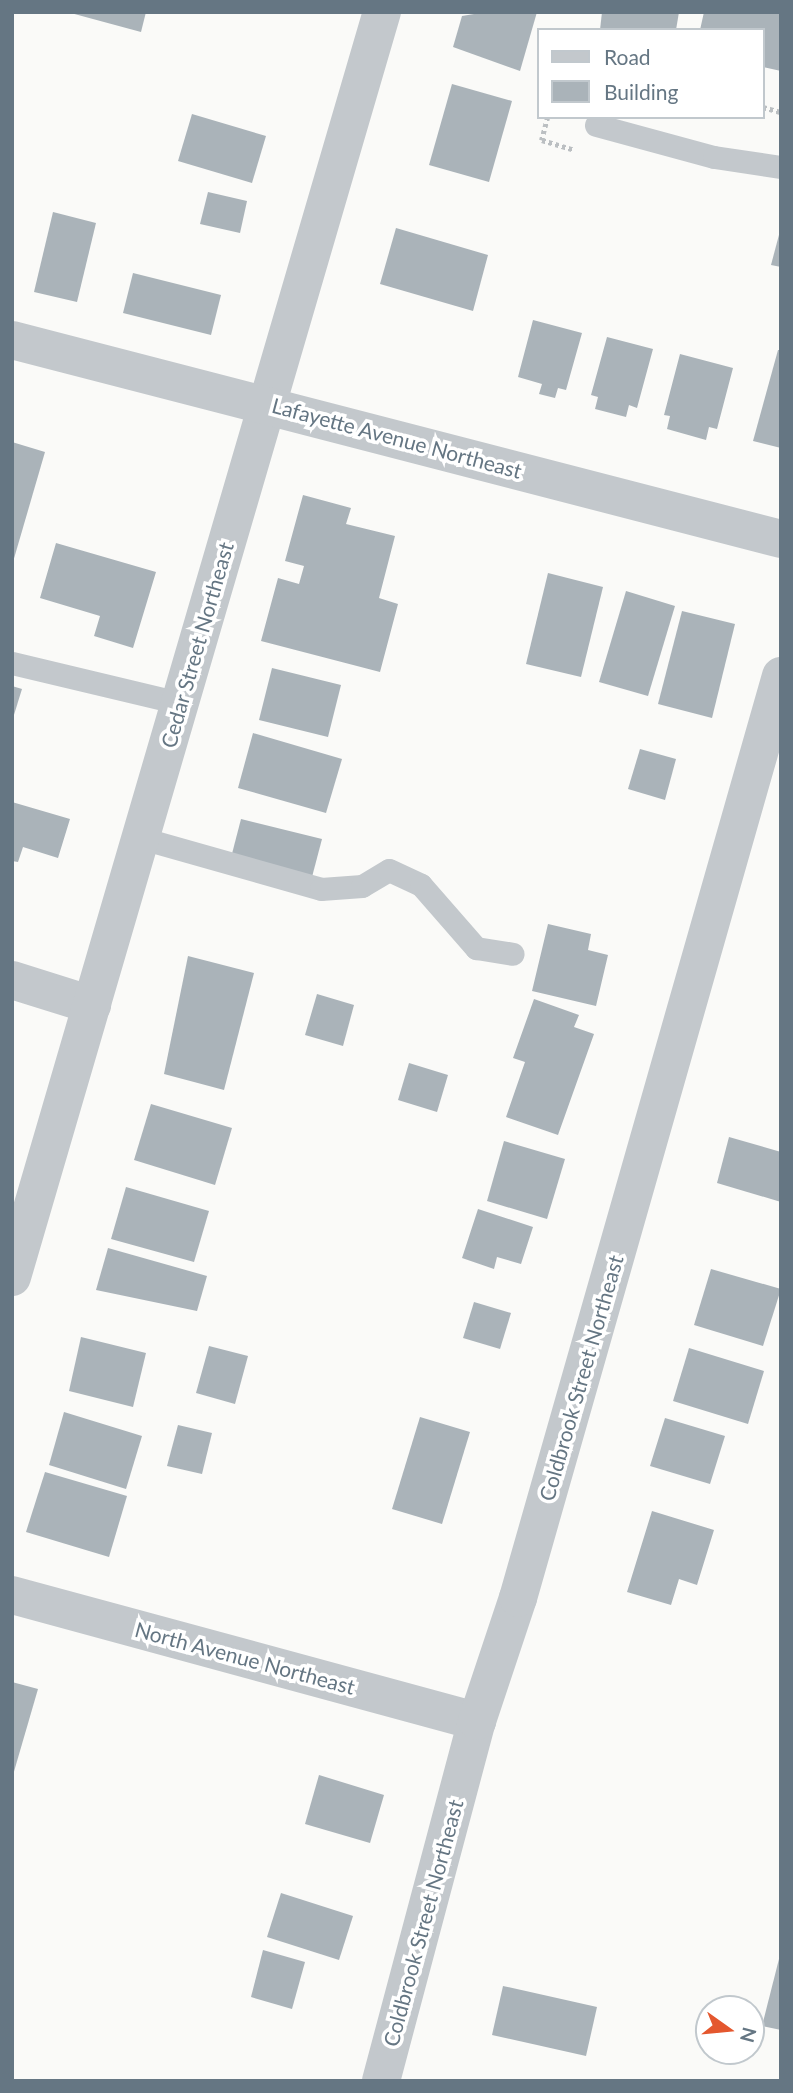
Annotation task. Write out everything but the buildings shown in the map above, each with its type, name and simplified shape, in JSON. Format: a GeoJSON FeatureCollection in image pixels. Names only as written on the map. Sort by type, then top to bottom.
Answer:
{"type":"FeatureCollection","features":[{"type":"Feature","properties":{"kind":"street","name":"Cedar Street Northeast"},"geometry":{"type":"LineString","coordinates":[[12,1277],[382,12]]}},
{"type":"Feature","properties":{"kind":"street","name":"Lafayette Avenue Northeast"},"geometry":{"type":"LineString","coordinates":[[12,340],[781,539]]}},
{"type":"Feature","properties":{"kind":"street","name":"Coldbrook Street Northeast"},"geometry":{"type":"LineString","coordinates":[[381,2081],[477,1721],[518,1598],[781,676]]}},
{"type":"Feature","properties":{"kind":"street"},"geometry":{"type":"LineString","coordinates":[[12,980],[92,1005]]}},
{"type":"Feature","properties":{"kind":"street","name":"North Avenue Northeast"},"geometry":{"type":"LineString","coordinates":[[12,1595],[477,1721]]}},
{"type":"Feature","properties":{"kind":"lane"},"geometry":{"type":"LineString","coordinates":[[596,125],[714,157],[781,167]]}},
{"type":"Feature","properties":{"kind":"lane"},"geometry":{"type":"LineString","coordinates":[[12,663],[180,703]]}},
{"type":"Feature","properties":{"kind":"lane"},"geometry":{"type":"LineString","coordinates":[[141,838],[321,889],[362,886],[388,870],[421,885],[476,948],[513,954]]}}]}
